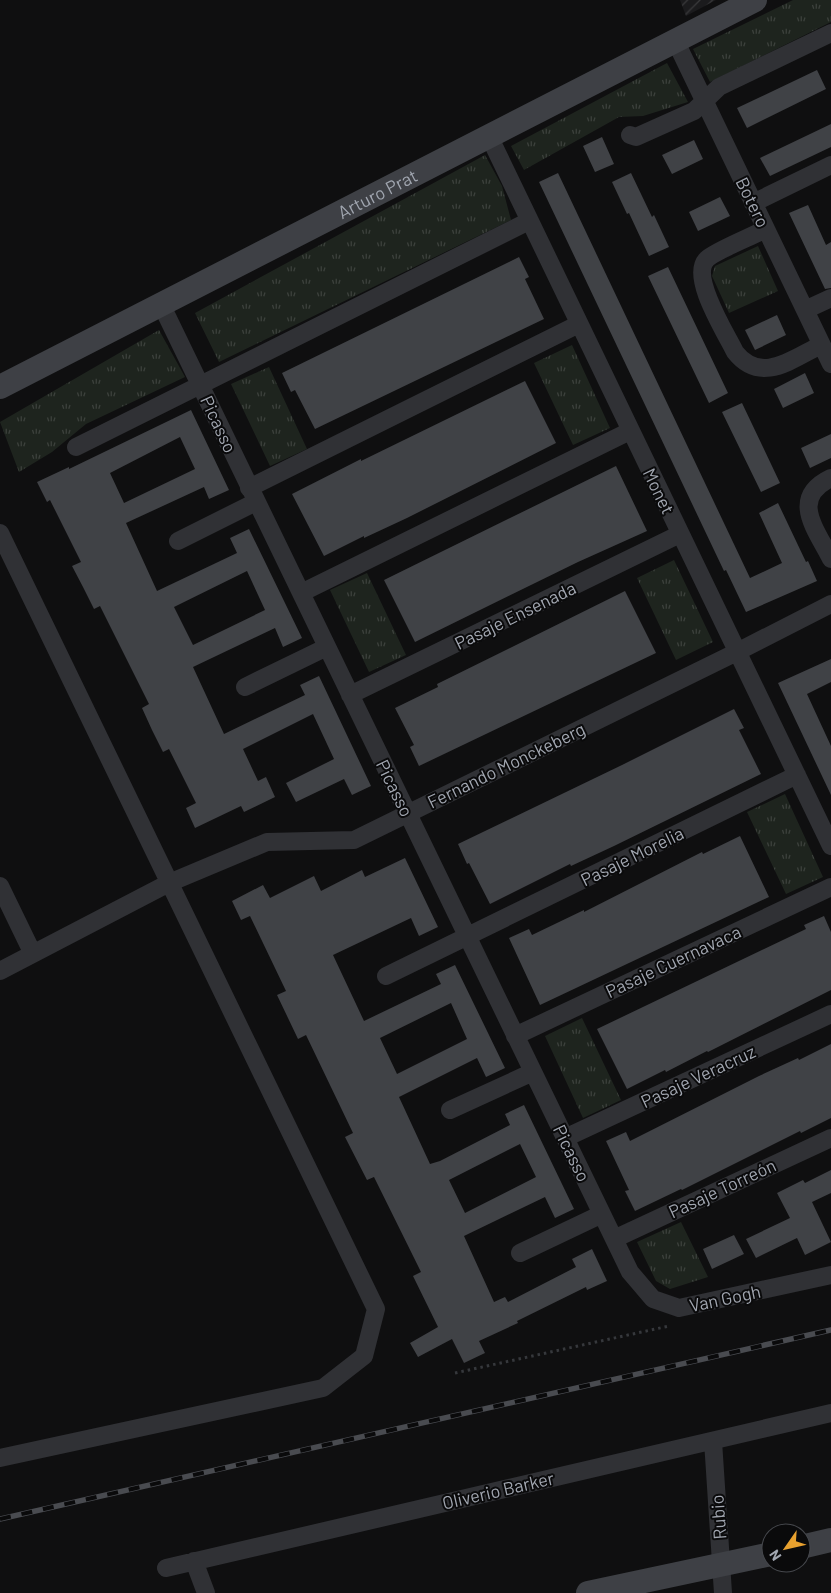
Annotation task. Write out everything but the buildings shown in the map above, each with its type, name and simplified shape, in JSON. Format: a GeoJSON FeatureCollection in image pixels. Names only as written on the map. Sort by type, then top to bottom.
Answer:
{"type":"FeatureCollection","features":[{"type":"Feature","properties":{"kind":"street","name":"Arturo Prat"},"geometry":{"type":"LineString","coordinates":[[0,387],[756,0]]}},
{"type":"Feature","properties":{"kind":"street"},"geometry":{"type":"LineString","coordinates":[[630,135],[636,137],[694,111],[719,88],[831,33]]}},
{"type":"Feature","properties":{"kind":"street","name":"Botero"},"geometry":{"type":"LineString","coordinates":[[675,40],[831,364]]}},
{"type":"Feature","properties":{"kind":"street","name":"Monet"},"geometry":{"type":"LineString","coordinates":[[489,136],[528,221],[831,846]]}},
{"type":"Feature","properties":{"kind":"street"},"geometry":{"type":"LineString","coordinates":[[753,203],[831,165]]}},
{"type":"Feature","properties":{"kind":"street"},"geometry":{"type":"LineString","coordinates":[[76,447],[528,221]]}},
{"type":"Feature","properties":{"kind":"street"},"geometry":{"type":"LineString","coordinates":[[766,229],[708,257],[702,268],[704,290],[735,352],[752,367],[773,368],[821,344]]}},
{"type":"Feature","properties":{"kind":"street"},"geometry":{"type":"LineString","coordinates":[[805,310],[831,298]]}},
{"type":"Feature","properties":{"kind":"street","name":"Picasso"},"geometry":{"type":"LineString","coordinates":[[161,304],[630,1272]]}},
{"type":"Feature","properties":{"kind":"street"},"geometry":{"type":"LineString","coordinates":[[178,541],[252,495],[579,324]]}},
{"type":"Feature","properties":{"kind":"street"},"geometry":{"type":"LineString","coordinates":[[301,593],[630,431]]}},
{"type":"Feature","properties":{"kind":"street"},"geometry":{"type":"LineString","coordinates":[[831,478],[816,486],[810,494],[808,504],[808,514],[831,559]]}},
{"type":"Feature","properties":{"kind":"street"},"geometry":{"type":"LineString","coordinates":[[0,533],[376,1309],[364,1356],[323,1388],[0,1458]]}},
{"type":"Feature","properties":{"kind":"street","name":"Pasaje Ensenada"},"geometry":{"type":"LineString","coordinates":[[350,695],[680,534]]}},
{"type":"Feature","properties":{"kind":"street","name":"Fernando Monckeberg"},"geometry":{"type":"LineString","coordinates":[[0,971],[170,883],[267,842],[354,840],[831,604]]}},
{"type":"Feature","properties":{"kind":"street"},"geometry":{"type":"LineString","coordinates":[[245,687],[327,647]]}},
{"type":"Feature","properties":{"kind":"street","name":"Pasaje Morelia"},"geometry":{"type":"LineString","coordinates":[[386,976],[797,775]]}},
{"type":"Feature","properties":{"kind":"street"},"geometry":{"type":"LineString","coordinates":[[0,886],[33,954]]}},
{"type":"Feature","properties":{"kind":"street","name":"Pasaje Cuernavaca"},"geometry":{"type":"LineString","coordinates":[[515,1036],[831,887]]}},
{"type":"Feature","properties":{"kind":"street","name":"Pasaje Veracruz"},"geometry":{"type":"LineString","coordinates":[[565,1138],[831,1014]]}},
{"type":"Feature","properties":{"kind":"street"},"geometry":{"type":"LineString","coordinates":[[450,1110],[533,1072]]}},
{"type":"Feature","properties":{"kind":"street","name":"Pasaje Torreón"},"geometry":{"type":"LineString","coordinates":[[614,1239],[831,1138]]}},
{"type":"Feature","properties":{"kind":"street"},"geometry":{"type":"LineString","coordinates":[[520,1253],[602,1214]]}},
{"type":"Feature","properties":{"kind":"street","name":"Van Gogh"},"geometry":{"type":"LineString","coordinates":[[630,1272],[653,1298],[679,1308],[831,1275]]}},
{"type":"Feature","properties":{"kind":"street","name":"Oliverio Barker"},"geometry":{"type":"LineString","coordinates":[[166,1568],[831,1413]]}},
{"type":"Feature","properties":{"kind":"street","name":"Rubio"},"geometry":{"type":"LineString","coordinates":[[713,1441],[723,1593]]}},
{"type":"Feature","properties":{"kind":"street"},"geometry":{"type":"LineString","coordinates":[[811,1545],[831,1540]]}},
{"type":"Feature","properties":{"kind":"street"},"geometry":{"type":"LineString","coordinates":[[588,1593],[761,1556]]}},
{"type":"Feature","properties":{"kind":"street"},"geometry":{"type":"LineString","coordinates":[[194,1561],[206,1593]]}},
{"type":"Feature","properties":{"kind":"path"},"geometry":{"type":"LineString","coordinates":[[455,1373],[675,1324]]}},
{"type":"Feature","properties":{"kind":"shaded area"},"geometry":{"type":"Polygon","coordinates":[[[680,0],[716,0],[686,16],[680,0]]]}},
{"type":"Feature","properties":{"kind":"green space"},"geometry":{"type":"Polygon","coordinates":[[[793,0],[831,0],[831,22],[710,82],[693,49],[793,0]]]}},
{"type":"Feature","properties":{"kind":"green space"},"geometry":{"type":"Polygon","coordinates":[[[667,63],[688,102],[643,116],[619,117],[524,170],[511,146],[667,63]]]}},
{"type":"Feature","properties":{"kind":"green space"},"geometry":{"type":"Polygon","coordinates":[[[485,155],[502,186],[511,220],[219,362],[195,313],[485,155]]]}},
{"type":"Feature","properties":{"kind":"green space"},"geometry":{"type":"Polygon","coordinates":[[[758,246],[778,291],[729,313],[712,276],[715,266],[758,246]]]}},
{"type":"Feature","properties":{"kind":"green space"},"geometry":{"type":"Polygon","coordinates":[[[159,330],[185,377],[86,424],[52,452],[19,472],[0,422],[159,330]]]}},
{"type":"Feature","properties":{"kind":"green space"},"geometry":{"type":"Polygon","coordinates":[[[572,345],[610,428],[573,445],[534,363],[572,345]]]}},
{"type":"Feature","properties":{"kind":"green space"},"geometry":{"type":"Polygon","coordinates":[[[269,367],[307,449],[270,466],[231,384],[269,367]]]}},
{"type":"Feature","properties":{"kind":"green space"},"geometry":{"type":"Polygon","coordinates":[[[674,560],[713,642],[676,660],[637,578],[674,560]]]}},
{"type":"Feature","properties":{"kind":"green space"},"geometry":{"type":"Polygon","coordinates":[[[367,573],[406,655],[369,672],[330,590],[367,573]]]}},
{"type":"Feature","properties":{"kind":"green space"},"geometry":{"type":"Polygon","coordinates":[[[785,794],[823,877],[786,894],[747,812],[785,794]]]}},
{"type":"Feature","properties":{"kind":"green space"},"geometry":{"type":"Polygon","coordinates":[[[582,1018],[621,1100],[583,1118],[545,1036],[582,1018]]]}},
{"type":"Feature","properties":{"kind":"green space"},"geometry":{"type":"Polygon","coordinates":[[[681,1222],[708,1277],[670,1289],[656,1281],[637,1242],[681,1222]]]}},
{"type":"Feature","properties":{"kind":"railway"},"geometry":{"type":"LineString","coordinates":[[0,1519],[831,1330]]}}]}
